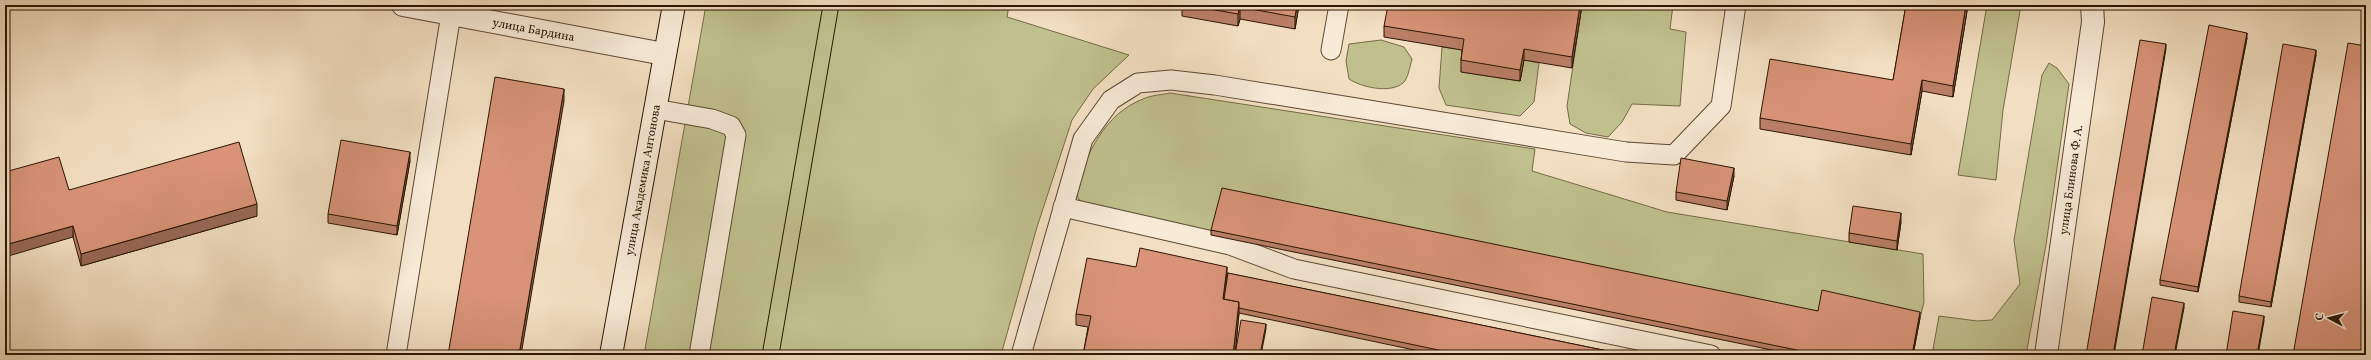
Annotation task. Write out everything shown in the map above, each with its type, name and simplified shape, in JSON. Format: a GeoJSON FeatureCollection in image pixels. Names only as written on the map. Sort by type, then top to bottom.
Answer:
{"type":"FeatureCollection","features":[{"type":"Feature","properties":{"kind":"street","name":"улица Бардина"},"geometry":{"type":"LineString","coordinates":[[403,5],[664,54]]}},
{"type":"Feature","properties":{"kind":"street","name":"улица Академика Антонова"},"geometry":{"type":"LineString","coordinates":[[611,355],[674,5]]}},
{"type":"Feature","properties":{"kind":"street","name":"улица Блинова Ф. А."},"geometry":{"type":"LineString","coordinates":[[2046,355],[2093,22],[2092,5]]}},
{"type":"Feature","properties":{"kind":"lane"},"geometry":{"type":"LineString","coordinates":[[1331,50],[1339,5]]}},
{"type":"Feature","properties":{"kind":"lane"},"geometry":{"type":"LineString","coordinates":[[1021,355],[1083,139],[1110,100],[1138,84],[1172,80],[1626,152],[1674,155],[1721,106],[1736,5]]}},
{"type":"Feature","properties":{"kind":"lane"},"geometry":{"type":"LineString","coordinates":[[396,355],[451,14]]}},
{"type":"Feature","properties":{"kind":"lane"},"geometry":{"type":"LineString","coordinates":[[655,109],[712,119],[731,126],[736,135],[700,355]]}},
{"type":"Feature","properties":{"kind":"lane"},"geometry":{"type":"LineString","coordinates":[[1063,206],[1230,245],[1294,269],[1711,355]]}},
{"type":"Feature","properties":{"kind":"green space"},"geometry":{"type":"Polygon","coordinates":[[[706,5],[1009,5],[1007,17],[1129,55],[1093,89],[1072,120],[1037,227],[1001,355],[644,355],[706,5]]]}},
{"type":"Feature","properties":{"kind":"green space"},"geometry":{"type":"Polygon","coordinates":[[[1582,5],[1673,5],[1670,29],[1686,32],[1680,106],[1632,104],[1622,122],[1608,137],[1586,133],[1570,124],[1567,106],[1582,5]]]}},
{"type":"Feature","properties":{"kind":"green space"},"geometry":{"type":"Polygon","coordinates":[[[1987,5],[2021,5],[2003,110],[1996,180],[1958,175],[1987,5]]]}},
{"type":"Feature","properties":{"kind":"green space"},"geometry":{"type":"Polygon","coordinates":[[[1381,40],[1404,47],[1412,59],[1405,81],[1397,86],[1383,89],[1361,85],[1349,79],[1346,61],[1349,44],[1381,40]]]}},
{"type":"Feature","properties":{"kind":"green space"},"geometry":{"type":"Polygon","coordinates":[[[1442,47],[1464,50],[1461,72],[1520,81],[1524,60],[1539,63],[1534,102],[1520,116],[1446,105],[1439,88],[1442,47]]]}},
{"type":"Feature","properties":{"kind":"green space"},"geometry":{"type":"Polygon","coordinates":[[[2049,63],[2057,68],[2069,84],[2046,245],[2026,355],[1932,355],[1939,316],[1977,321],[1992,320],[2020,284],[2014,240],[2042,75],[2049,63]]]}},
{"type":"Feature","properties":{"kind":"green space"},"geometry":{"type":"Polygon","coordinates":[[[1170,93],[1535,149],[1532,171],[1667,212],[1923,254],[1924,302],[1920,318],[1818,316],[1211,235],[1089,205],[1079,200],[1074,189],[1085,162],[1099,136],[1108,125],[1118,114],[1129,106],[1146,98],[1170,93]]]}},
{"type":"Feature","properties":{"kind":"building"},"geometry":{"type":"Polygon","coordinates":[[[1187,5],[1297,5],[1295,17],[1240,7],[1238,14],[1187,5]]]}},
{"type":"Feature","properties":{"kind":"building"},"geometry":{"type":"Polygon","coordinates":[[[1388,5],[1580,5],[1572,57],[1524,49],[1520,70],[1461,60],[1464,39],[1384,26],[1388,5]]]}},
{"type":"Feature","properties":{"kind":"building"},"geometry":{"type":"Polygon","coordinates":[[[1906,5],[1966,5],[1953,86],[1922,80],[1911,144],[1760,118],[1770,59],[1893,80],[1906,5]]]}},
{"type":"Feature","properties":{"kind":"building"},"geometry":{"type":"Polygon","coordinates":[[[2209,25],[2247,33],[2198,287],[2160,280],[2209,25]]]}},
{"type":"Feature","properties":{"kind":"building"},"geometry":{"type":"Polygon","coordinates":[[[2140,40],[2166,44],[2113,355],[2086,355],[2140,40]]]}},
{"type":"Feature","properties":{"kind":"building"},"geometry":{"type":"Polygon","coordinates":[[[2348,43],[2366,46],[2366,327],[2361,355],[2293,355],[2348,43]]]}},
{"type":"Feature","properties":{"kind":"building"},"geometry":{"type":"Polygon","coordinates":[[[2283,44],[2316,50],[2271,302],[2239,296],[2283,44]]]}},
{"type":"Feature","properties":{"kind":"building"},"geometry":{"type":"Polygon","coordinates":[[[495,77],[564,89],[519,355],[448,355],[495,77]]]}},
{"type":"Feature","properties":{"kind":"building"},"geometry":{"type":"Polygon","coordinates":[[[341,140],[410,152],[397,226],[328,214],[341,140]]]}},
{"type":"Feature","properties":{"kind":"building"},"geometry":{"type":"Polygon","coordinates":[[[239,142],[257,204],[81,254],[73,226],[5,245],[5,172],[59,157],[69,190],[239,142]]]}},
{"type":"Feature","properties":{"kind":"building"},"geometry":{"type":"Polygon","coordinates":[[[1681,158],[1734,168],[1727,201],[1676,192],[1681,158]]]}},
{"type":"Feature","properties":{"kind":"building"},"geometry":{"type":"Polygon","coordinates":[[[1222,188],[1818,311],[1822,290],[1920,312],[1912,355],[1821,355],[1211,230],[1222,188]]]}},
{"type":"Feature","properties":{"kind":"building"},"geometry":{"type":"Polygon","coordinates":[[[1853,206],[1901,213],[1897,241],[1849,233],[1853,206]]]}},
{"type":"Feature","properties":{"kind":"building"},"geometry":{"type":"Polygon","coordinates":[[[1140,248],[1227,267],[1223,299],[1239,302],[1233,355],[1083,355],[1091,316],[1076,314],[1087,258],[1136,267],[1140,248]]]}},
{"type":"Feature","properties":{"kind":"building"},"geometry":{"type":"Polygon","coordinates":[[[1228,273],[1627,355],[1462,355],[1239,308],[1239,302],[1224,299],[1228,273]]]}},
{"type":"Feature","properties":{"kind":"building"},"geometry":{"type":"Polygon","coordinates":[[[2152,297],[2184,303],[2174,355],[2142,355],[2152,297]]]}},
{"type":"Feature","properties":{"kind":"building"},"geometry":{"type":"Polygon","coordinates":[[[2233,311],[2264,316],[2257,355],[2226,355],[2233,311]]]}},
{"type":"Feature","properties":{"kind":"building"},"geometry":{"type":"Polygon","coordinates":[[[1241,320],[1266,324],[1260,355],[1235,355],[1241,320]]]}},
{"type":"Feature","properties":{"kind":"tram line"},"geometry":{"type":"LineString","coordinates":[[762,355],[823,5]]}},
{"type":"Feature","properties":{"kind":"tram line"},"geometry":{"type":"LineString","coordinates":[[779,355],[839,5]]}}]}
